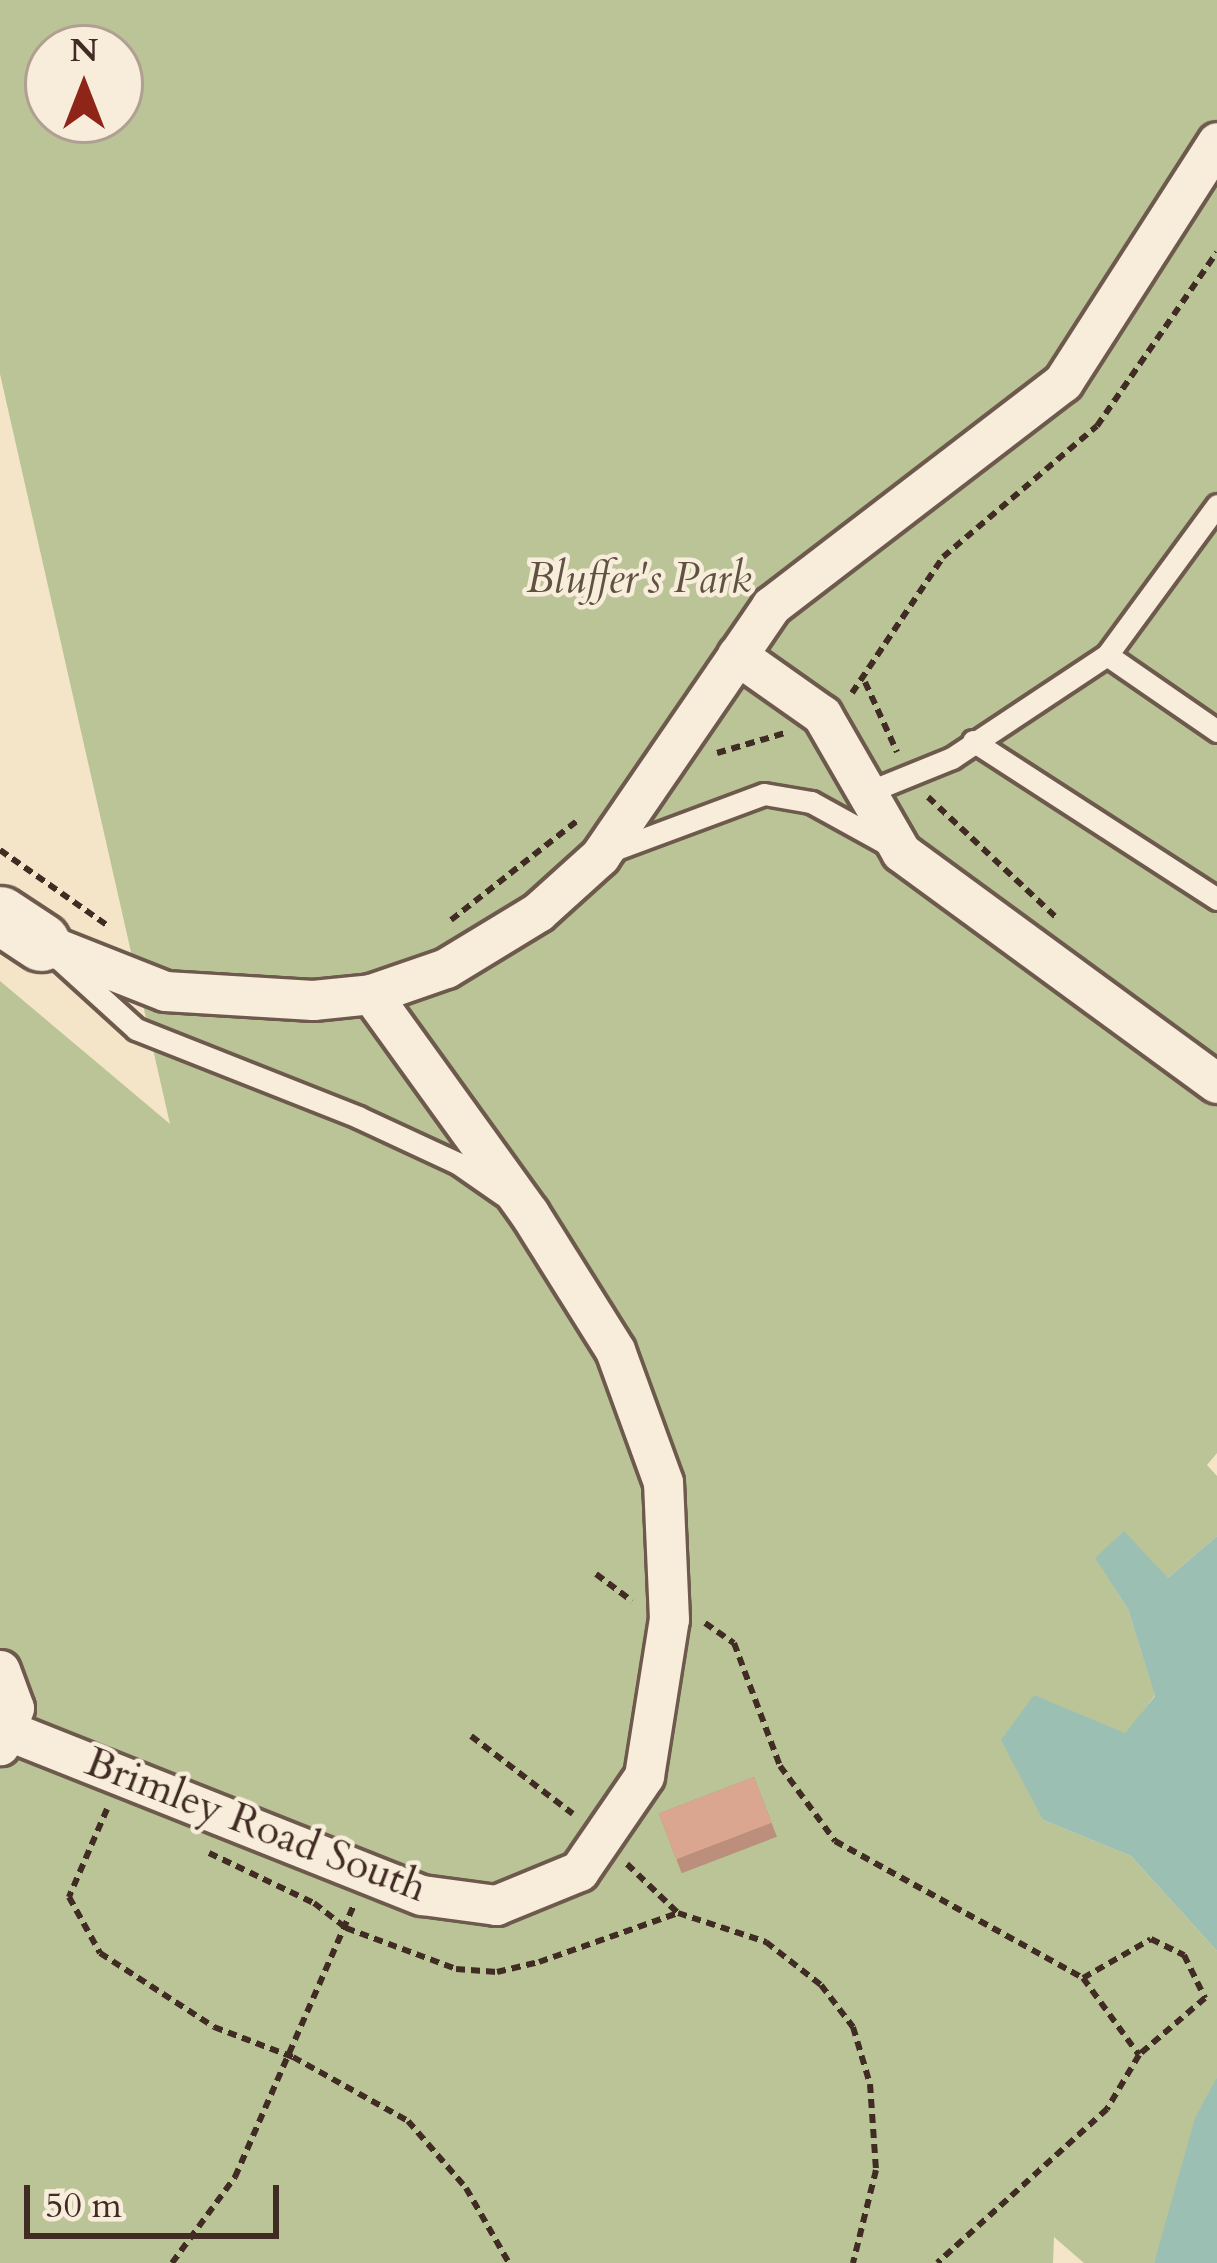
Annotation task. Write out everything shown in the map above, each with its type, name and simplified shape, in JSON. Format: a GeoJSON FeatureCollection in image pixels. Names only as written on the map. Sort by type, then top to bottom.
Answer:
{"type":"FeatureCollection","features":[{"type":"Feature","properties":{"kind":"street"},"geometry":{"type":"LineString","coordinates":[[20,929],[124,980],[204,998],[371,994],[466,959],[538,912],[600,856],[770,607],[809,571],[1035,411],[1063,382],[1217,142]]}},
{"type":"Feature","properties":{"kind":"street"},"geometry":{"type":"LineString","coordinates":[[737,656],[809,701],[901,852],[1217,1083]]}},
{"type":"Feature","properties":{"kind":"street","name":"Brimley Road South"},"geometry":{"type":"LineString","coordinates":[[0,1670],[12,1688],[4,1738],[115,1790],[364,1869],[422,1894],[496,1905],[579,1871],[644,1776],[669,1619],[663,1483],[615,1350],[529,1213],[371,994]]}},
{"type":"Feature","properties":{"kind":"lane"},"geometry":{"type":"LineString","coordinates":[[863,794],[914,779],[1107,656],[1217,505]]}},
{"type":"Feature","properties":{"kind":"lane"},"geometry":{"type":"LineString","coordinates":[[1107,656],[1217,730]]}},
{"type":"Feature","properties":{"kind":"lane"},"geometry":{"type":"LineString","coordinates":[[973,741],[1217,899]]}},
{"type":"Feature","properties":{"kind":"lane"},"geometry":{"type":"LineString","coordinates":[[600,856],[764,794],[811,802],[901,852]]}},
{"type":"Feature","properties":{"kind":"lane","name":"Brimley Road South"},"geometry":{"type":"LineString","coordinates":[[20,929],[136,1029],[457,1162],[529,1213]]}},
{"type":"Feature","properties":{"kind":"path"},"geometry":{"type":"LineString","coordinates":[[842,702],[865,681],[943,557],[1097,426],[1217,252]]}},
{"type":"Feature","properties":{"kind":"path"},"geometry":{"type":"LineString","coordinates":[[865,681],[900,758]]}},
{"type":"Feature","properties":{"kind":"path"},"geometry":{"type":"LineString","coordinates":[[704,755],[802,727]]}},
{"type":"Feature","properties":{"kind":"path"},"geometry":{"type":"LineString","coordinates":[[443,928],[589,806]]}},
{"type":"Feature","properties":{"kind":"path"},"geometry":{"type":"LineString","coordinates":[[936,807],[1063,923]]}},
{"type":"Feature","properties":{"kind":"path"},"geometry":{"type":"LineString","coordinates":[[0,850],[127,937]]}},
{"type":"Feature","properties":{"kind":"path"},"geometry":{"type":"LineString","coordinates":[[596,1574],[647,1609]]}},
{"type":"Feature","properties":{"kind":"path"},"geometry":{"type":"LineString","coordinates":[[685,1625],[712,1622],[734,1643],[780,1766],[835,1840],[1083,1978],[1139,2054]]}},
{"type":"Feature","properties":{"kind":"path"},"geometry":{"type":"LineString","coordinates":[[471,1736],[578,1819]]}},
{"type":"Feature","properties":{"kind":"path"},"geometry":{"type":"LineString","coordinates":[[115,1790],[129,1816]]}},
{"type":"Feature","properties":{"kind":"path"},"geometry":{"type":"LineString","coordinates":[[115,1790],[69,1897],[100,1953],[214,2027],[293,2057],[408,2121],[466,2188],[509,2263]]}},
{"type":"Feature","properties":{"kind":"path"},"geometry":{"type":"LineString","coordinates":[[190,1844],[314,1903],[346,1928],[456,1969],[497,1972],[678,1913]]}},
{"type":"Feature","properties":{"kind":"path"},"geometry":{"type":"LineString","coordinates":[[622,1858],[678,1913],[766,1942],[821,1985],[853,2027],[870,2084],[876,2170],[853,2263]]}},
{"type":"Feature","properties":{"kind":"path"},"geometry":{"type":"LineString","coordinates":[[172,2263],[235,2177],[293,2057],[346,1928],[364,1869]]}},
{"type":"Feature","properties":{"kind":"path"},"geometry":{"type":"LineString","coordinates":[[937,2263],[1108,2109],[1139,2054],[1204,1998],[1184,1955],[1151,1939],[1083,1978]]}},
{"type":"Feature","properties":{"kind":"green space","name":"Bluffer's Park"},"geometry":{"type":"Polygon","coordinates":[[[0,0],[1217,0],[1217,1453],[1207,1465],[1217,1476],[1217,1536],[1168,1578],[1095,1557],[1128,1609],[1155,1695],[1126,1734],[1035,1696],[1043,1820],[1131,1856],[1217,1951],[1217,2077],[1154,2263],[1084,2263],[1054,2237],[1053,2263],[0,2263],[0,981],[170,1124],[0,374],[0,0]]]}},
{"type":"Feature","properties":{"kind":"water"},"geometry":{"type":"Polygon","coordinates":[[[1124,1531],[1168,1578],[1217,1536],[1217,1951],[1131,1856],[1043,1820],[1001,1740],[1034,1695],[1125,1733],[1155,1696],[1128,1609],[1095,1558],[1124,1531]]]}},
{"type":"Feature","properties":{"kind":"water"},"geometry":{"type":"Polygon","coordinates":[[[1217,2077],[1217,2263],[1154,2263],[1195,2118],[1217,2077]]]}},
{"type":"Feature","properties":{"kind":"building"},"geometry":{"type":"Polygon","coordinates":[[[754,1777],[772,1823],[676,1859],[659,1814],[754,1777]]]}}]}
